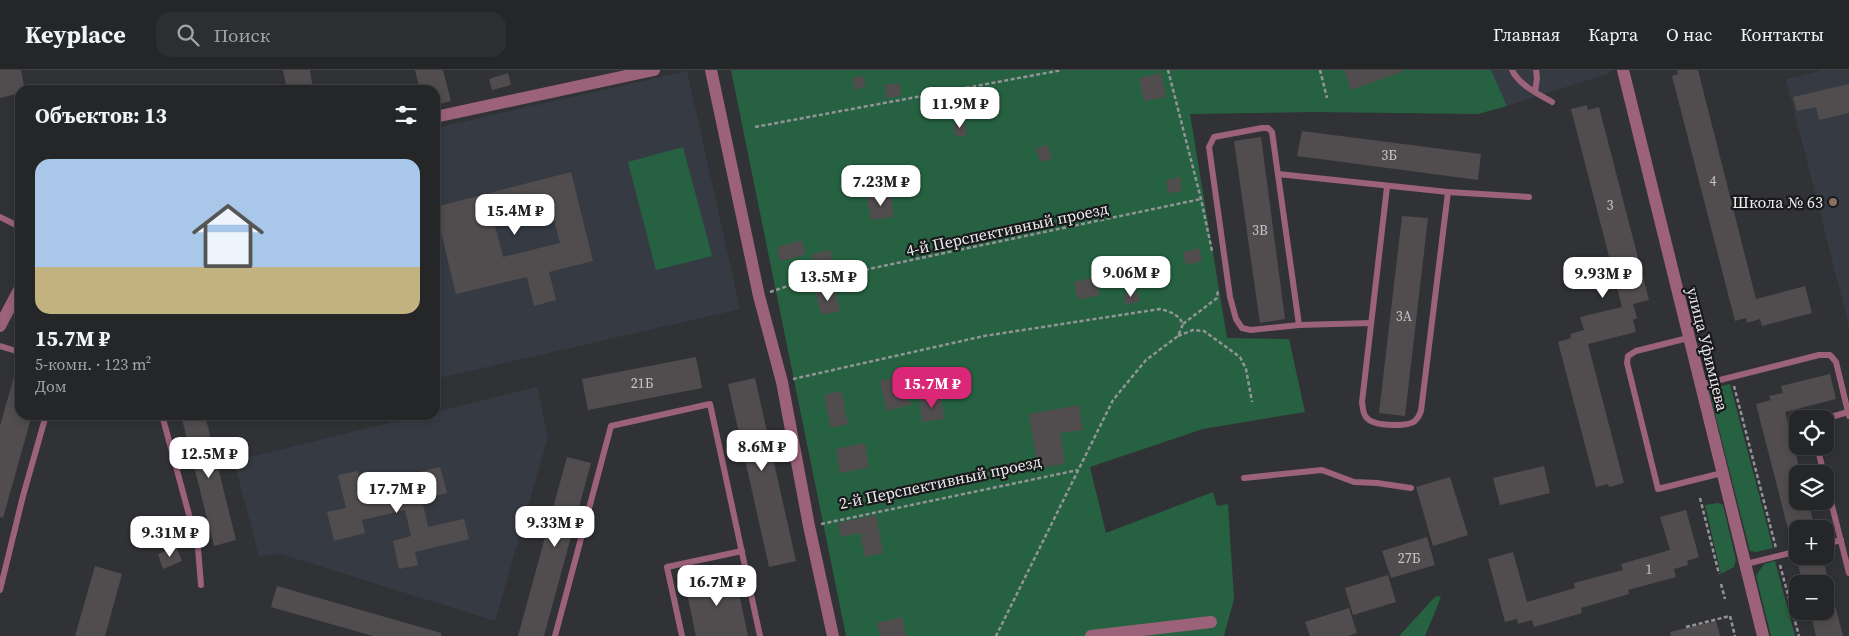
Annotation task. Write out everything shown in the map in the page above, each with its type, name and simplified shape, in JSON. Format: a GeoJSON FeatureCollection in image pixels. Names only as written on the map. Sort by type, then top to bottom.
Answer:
{"type":"FeatureCollection","features":[{"type":"Feature","properties":{"kind":"street"},"geometry":{"type":"LineString","coordinates":[[440,116],[654,70]]}},
{"type":"Feature","properties":{"kind":"street"},"geometry":{"type":"LineString","coordinates":[[711,70],[759,296],[782,382],[809,526],[833,636]]}},
{"type":"Feature","properties":{"kind":"street","name":"улица Уфимцева"},"geometry":{"type":"LineString","coordinates":[[1623,70],[1763,636]]}},
{"type":"Feature","properties":{"kind":"street"},"geometry":{"type":"LineString","coordinates":[[0,326],[15,298]]}},
{"type":"Feature","properties":{"kind":"street"},"geometry":{"type":"LineString","coordinates":[[1091,636],[1211,622]]}},
{"type":"Feature","properties":{"kind":"lane"},"geometry":{"type":"LineString","coordinates":[[1512,70],[1523,83],[1552,102]]}},
{"type":"Feature","properties":{"kind":"lane"},"geometry":{"type":"LineString","coordinates":[[1535,92],[1536,70]]}},
{"type":"Feature","properties":{"kind":"lane"},"geometry":{"type":"LineString","coordinates":[[1300,325],[1272,132],[1268,128],[1214,137],[1209,148],[1230,297],[1236,319],[1242,328],[1251,330],[1300,325],[1371,323]]}},
{"type":"Feature","properties":{"kind":"lane"},"geometry":{"type":"LineString","coordinates":[[1278,174],[1448,192],[1529,198]]}},
{"type":"Feature","properties":{"kind":"lane"},"geometry":{"type":"LineString","coordinates":[[1387,186],[1362,402],[1363,413],[1370,420],[1384,424],[1409,425],[1417,420],[1421,411],[1448,192]]}},
{"type":"Feature","properties":{"kind":"lane"},"geometry":{"type":"LineString","coordinates":[[0,217],[15,224]]}},
{"type":"Feature","properties":{"kind":"lane"},"geometry":{"type":"LineString","coordinates":[[1688,338],[1636,351],[1628,356],[1627,363],[1658,489],[1722,473]]}},
{"type":"Feature","properties":{"kind":"lane"},"geometry":{"type":"LineString","coordinates":[[0,346],[15,350]]}},
{"type":"Feature","properties":{"kind":"lane"},"geometry":{"type":"LineString","coordinates":[[1700,385],[1819,355],[1830,355],[1836,362],[1848,414],[1834,417]]}},
{"type":"Feature","properties":{"kind":"lane"},"geometry":{"type":"LineString","coordinates":[[555,636],[611,426],[710,404],[760,636]]}},
{"type":"Feature","properties":{"kind":"lane"},"geometry":{"type":"LineString","coordinates":[[0,590],[23,496],[45,420]]}},
{"type":"Feature","properties":{"kind":"lane"},"geometry":{"type":"LineString","coordinates":[[163,420],[198,548],[201,584]]}},
{"type":"Feature","properties":{"kind":"lane"},"geometry":{"type":"LineString","coordinates":[[1244,478],[1322,470],[1354,482],[1411,488]]}},
{"type":"Feature","properties":{"kind":"lane"},"geometry":{"type":"LineString","coordinates":[[1833,510],[1849,573]]}},
{"type":"Feature","properties":{"kind":"lane"},"geometry":{"type":"LineString","coordinates":[[1834,542],[1841,540]]}},
{"type":"Feature","properties":{"kind":"lane"},"geometry":{"type":"LineString","coordinates":[[682,636],[667,567],[742,551]]}},
{"type":"Feature","properties":{"kind":"lane"},"geometry":{"type":"LineString","coordinates":[[1746,564],[1789,553]]}},
{"type":"Feature","properties":{"kind":"path"},"geometry":{"type":"LineString","coordinates":[[755,127],[1062,70]]}},
{"type":"Feature","properties":{"kind":"path"},"geometry":{"type":"LineString","coordinates":[[1168,70],[1201,199],[1213,257]]}},
{"type":"Feature","properties":{"kind":"path"},"geometry":{"type":"LineString","coordinates":[[1320,70],[1327,98]]}},
{"type":"Feature","properties":{"kind":"path","name":"4-й Перспективный проезд"},"geometry":{"type":"LineString","coordinates":[[759,296],[797,284],[1201,199]]}},
{"type":"Feature","properties":{"kind":"path"},"geometry":{"type":"LineString","coordinates":[[1178,336],[1183,324],[1217,298],[1219,286]]}},
{"type":"Feature","properties":{"kind":"path"},"geometry":{"type":"LineString","coordinates":[[782,382],[984,336],[1160,309],[1179,317],[1183,324]]}},
{"type":"Feature","properties":{"kind":"path"},"geometry":{"type":"LineString","coordinates":[[996,636],[1113,400],[1146,360],[1178,336],[1193,330],[1204,331],[1240,357],[1246,369],[1252,402]]}},
{"type":"Feature","properties":{"kind":"path"},"geometry":{"type":"LineString","coordinates":[[1734,384],[1777,552]]}},
{"type":"Feature","properties":{"kind":"path","name":"2-й Перспективный проезд"},"geometry":{"type":"LineString","coordinates":[[809,526],[1078,470]]}},
{"type":"Feature","properties":{"kind":"path"},"geometry":{"type":"LineString","coordinates":[[1700,498],[1719,574]]}},
{"type":"Feature","properties":{"kind":"path"},"geometry":{"type":"LineString","coordinates":[[1780,564],[1799,636]]}},
{"type":"Feature","properties":{"kind":"path"},"geometry":{"type":"LineString","coordinates":[[1721,584],[1725,599]]}},
{"type":"Feature","properties":{"kind":"path"},"geometry":{"type":"LineString","coordinates":[[1686,627],[1730,616],[1735,636]]}},
{"type":"Feature","properties":{"kind":"shaded area"},"geometry":{"type":"Polygon","coordinates":[[[1491,70],[1610,70],[1610,73],[1507,106],[1491,70]]]}},
{"type":"Feature","properties":{"kind":"shaded area","name":"Школа № 63"},"geometry":{"type":"Polygon","coordinates":[[[1823,70],[1849,70],[1849,326],[1786,79],[1823,70]]]}},
{"type":"Feature","properties":{"kind":"shaded area"},"geometry":{"type":"Polygon","coordinates":[[[687,71],[740,309],[440,378],[440,127],[687,71]]]}},
{"type":"Feature","properties":{"kind":"shaded area"},"geometry":{"type":"Polygon","coordinates":[[[537,387],[548,437],[495,621],[281,554],[259,556],[234,461],[401,420],[440,420],[440,411],[537,387]]]}},
{"type":"Feature","properties":{"kind":"green space"},"geometry":{"type":"Polygon","coordinates":[[[731,70],[1491,70],[1507,106],[1478,114],[1314,112],[1190,114],[1227,338],[1289,339],[1305,412],[1203,429],[1090,467],[1106,533],[1213,492],[1217,506],[1228,504],[1234,599],[1224,636],[846,636],[731,70]]]}},
{"type":"Feature","properties":{"kind":"green space"},"geometry":{"type":"Polygon","coordinates":[[[683,147],[712,256],[656,270],[628,162],[683,147]]]}},
{"type":"Feature","properties":{"kind":"green space"},"geometry":{"type":"Polygon","coordinates":[[[1730,384],[1773,548],[1756,552],[1750,551],[1710,394],[1713,388],[1730,384]]]}},
{"type":"Feature","properties":{"kind":"green space"},"geometry":{"type":"Polygon","coordinates":[[[1718,503],[1723,505],[1736,560],[1734,567],[1721,574],[1705,505],[1718,503]]]}},
{"type":"Feature","properties":{"kind":"green space"},"geometry":{"type":"Polygon","coordinates":[[[1775,561],[1789,614],[1789,620],[1791,620],[1795,636],[1771,636],[1756,576],[1764,564],[1775,561]]]}},
{"type":"Feature","properties":{"kind":"green space"},"geometry":{"type":"Polygon","coordinates":[[[1435,597],[1441,597],[1425,636],[1399,636],[1435,597]]]}},
{"type":"Feature","properties":{"kind":"building"},"geometry":{"type":"Polygon","coordinates":[[[0,70],[21,70],[24,85],[15,85],[15,94],[0,98],[0,70]]]}},
{"type":"Feature","properties":{"kind":"building"},"geometry":{"type":"Polygon","coordinates":[[[283,70],[310,70],[312,85],[286,85],[283,70]]]}},
{"type":"Feature","properties":{"kind":"building"},"geometry":{"type":"Polygon","coordinates":[[[415,70],[443,70],[451,101],[440,104],[440,85],[419,85],[415,70]]]}},
{"type":"Feature","properties":{"kind":"building"},"geometry":{"type":"Polygon","coordinates":[[[1344,70],[1402,70],[1402,72],[1351,90],[1344,70]]]}},
{"type":"Feature","properties":{"kind":"building"},"geometry":{"type":"Polygon","coordinates":[[[1677,70],[1698,70],[1756,299],[1805,286],[1812,313],[1762,326],[1760,319],[1747,323],[1746,318],[1735,321],[1672,76],[1678,74],[1677,70]]]}},
{"type":"Feature","properties":{"kind":"building"},"geometry":{"type":"Polygon","coordinates":[[[508,73],[511,85],[492,90],[489,79],[508,73]]]}},
{"type":"Feature","properties":{"kind":"building"},"geometry":{"type":"Polygon","coordinates":[[[1161,73],[1166,97],[1144,101],[1139,78],[1161,73]]]}},
{"type":"Feature","properties":{"kind":"building"},"geometry":{"type":"Polygon","coordinates":[[[863,76],[866,87],[855,90],[852,78],[863,76]]]}},
{"type":"Feature","properties":{"kind":"building"},"geometry":{"type":"Polygon","coordinates":[[[899,83],[901,96],[887,98],[885,85],[899,83]]]}},
{"type":"Feature","properties":{"kind":"building"},"geometry":{"type":"Polygon","coordinates":[[[1849,84],[1849,113],[1819,120],[1816,107],[1797,111],[1793,97],[1849,84]]]}},
{"type":"Feature","properties":{"kind":"building"},"geometry":{"type":"Polygon","coordinates":[[[1000,97],[1001,109],[990,110],[988,98],[1000,97]]]}},
{"type":"Feature","properties":{"kind":"building"},"geometry":{"type":"Polygon","coordinates":[[[1587,105],[1588,110],[1599,107],[1649,300],[1633,304],[1637,318],[1633,320],[1636,332],[1588,344],[1624,483],[1609,487],[1608,484],[1596,487],[1558,342],[1571,338],[1570,334],[1584,330],[1580,317],[1622,307],[1571,109],[1587,105]]]}},
{"type":"Feature","properties":{"kind":"building"},"geometry":{"type":"Polygon","coordinates":[[[964,121],[967,135],[956,137],[953,124],[964,121]]]}},
{"type":"Feature","properties":{"kind":"building"},"geometry":{"type":"Polygon","coordinates":[[[1302,131],[1481,154],[1478,180],[1297,156],[1302,131]]]}},
{"type":"Feature","properties":{"kind":"building"},"geometry":{"type":"Polygon","coordinates":[[[1261,137],[1285,319],[1260,323],[1234,141],[1261,137]]]}},
{"type":"Feature","properties":{"kind":"building"},"geometry":{"type":"Polygon","coordinates":[[[1048,145],[1052,159],[1040,162],[1036,148],[1048,145]]]}},
{"type":"Feature","properties":{"kind":"building"},"geometry":{"type":"Polygon","coordinates":[[[571,172],[593,261],[549,272],[556,300],[534,306],[527,277],[456,294],[440,228],[440,206],[571,172]],[[550,204],[493,218],[503,257],[560,243],[550,204]]]}},
{"type":"Feature","properties":{"kind":"building"},"geometry":{"type":"Polygon","coordinates":[[[1180,177],[1182,191],[1168,193],[1166,180],[1180,177]]]}},
{"type":"Feature","properties":{"kind":"building"},"geometry":{"type":"Polygon","coordinates":[[[891,194],[894,217],[871,220],[867,198],[891,194]]]}},
{"type":"Feature","properties":{"kind":"building"},"geometry":{"type":"Polygon","coordinates":[[[1402,216],[1428,218],[1405,416],[1379,413],[1402,216]]]}},
{"type":"Feature","properties":{"kind":"building"},"geometry":{"type":"Polygon","coordinates":[[[802,240],[805,255],[780,261],[777,247],[802,240]]]}},
{"type":"Feature","properties":{"kind":"building"},"geometry":{"type":"Polygon","coordinates":[[[1199,248],[1202,261],[1186,265],[1183,252],[1199,248]]]}},
{"type":"Feature","properties":{"kind":"building"},"geometry":{"type":"Polygon","coordinates":[[[830,250],[834,267],[816,271],[812,254],[830,250]]]}},
{"type":"Feature","properties":{"kind":"building"},"geometry":{"type":"Polygon","coordinates":[[[1096,277],[1100,295],[1078,300],[1074,282],[1096,277]]]}},
{"type":"Feature","properties":{"kind":"building"},"geometry":{"type":"Polygon","coordinates":[[[835,289],[840,311],[821,315],[816,293],[835,289]]]}},
{"type":"Feature","properties":{"kind":"building"},"geometry":{"type":"Polygon","coordinates":[[[1137,291],[1140,301],[1126,305],[1123,295],[1137,291]]]}},
{"type":"Feature","properties":{"kind":"building"},"geometry":{"type":"Polygon","coordinates":[[[696,357],[702,388],[588,410],[582,379],[696,357]]]}},
{"type":"Feature","properties":{"kind":"building"},"geometry":{"type":"Polygon","coordinates":[[[15,373],[15,420],[31,420],[3,518],[0,517],[0,426],[15,373]]]}},
{"type":"Feature","properties":{"kind":"building"},"geometry":{"type":"Polygon","coordinates":[[[1830,374],[1836,399],[1785,412],[1789,428],[1789,455],[1796,455],[1799,465],[1789,465],[1789,510],[1810,510],[1813,520],[1789,520],[1789,529],[1756,404],[1771,400],[1769,396],[1783,393],[1781,386],[1830,374]]]}},
{"type":"Feature","properties":{"kind":"building"},"geometry":{"type":"Polygon","coordinates":[[[903,375],[911,405],[887,411],[880,381],[903,375]]]}},
{"type":"Feature","properties":{"kind":"building"},"geometry":{"type":"Polygon","coordinates":[[[755,378],[796,561],[769,567],[728,384],[755,378]]]}},
{"type":"Feature","properties":{"kind":"building"},"geometry":{"type":"Polygon","coordinates":[[[841,391],[848,424],[831,428],[824,395],[841,391]]]}},
{"type":"Feature","properties":{"kind":"building"},"geometry":{"type":"Polygon","coordinates":[[[941,396],[944,419],[922,422],[919,399],[941,396]]]}},
{"type":"Feature","properties":{"kind":"building"},"geometry":{"type":"Polygon","coordinates":[[[1079,405],[1083,430],[1060,433],[1065,464],[1038,468],[1029,414],[1079,405]]]}},
{"type":"Feature","properties":{"kind":"building"},"geometry":{"type":"Polygon","coordinates":[[[182,420],[206,420],[236,540],[214,546],[182,420]]]}},
{"type":"Feature","properties":{"kind":"building"},"geometry":{"type":"Polygon","coordinates":[[[865,443],[869,468],[840,473],[836,449],[865,443]]]}},
{"type":"Feature","properties":{"kind":"building"},"geometry":{"type":"Polygon","coordinates":[[[567,457],[591,463],[544,636],[518,636],[567,457]]]}},
{"type":"Feature","properties":{"kind":"building"},"geometry":{"type":"Polygon","coordinates":[[[1544,466],[1550,493],[1500,505],[1493,478],[1544,466]]]}},
{"type":"Feature","properties":{"kind":"building"},"geometry":{"type":"Polygon","coordinates":[[[440,467],[447,493],[422,499],[428,527],[464,519],[469,539],[415,552],[418,565],[399,569],[393,541],[411,536],[405,510],[362,520],[365,533],[334,541],[327,512],[346,508],[338,475],[358,471],[364,496],[409,486],[406,475],[440,467]]]}},
{"type":"Feature","properties":{"kind":"building"},"geometry":{"type":"Polygon","coordinates":[[[1450,477],[1468,535],[1433,546],[1416,487],[1450,477]]]}},
{"type":"Feature","properties":{"kind":"building"},"geometry":{"type":"Polygon","coordinates":[[[1686,510],[1699,557],[1687,561],[1688,565],[1674,569],[1676,577],[1628,590],[1629,594],[1581,608],[1582,613],[1534,627],[1532,620],[1518,624],[1517,619],[1505,622],[1488,559],[1513,552],[1527,602],[1575,588],[1574,583],[1623,570],[1621,564],[1670,550],[1660,517],[1686,510]]]}},
{"type":"Feature","properties":{"kind":"building"},"geometry":{"type":"Polygon","coordinates":[[[876,515],[883,553],[865,557],[860,533],[841,537],[838,523],[876,515]]]}},
{"type":"Feature","properties":{"kind":"building"},"geometry":{"type":"Polygon","coordinates":[[[1427,537],[1435,565],[1391,578],[1382,551],[1427,537]]]}},
{"type":"Feature","properties":{"kind":"building"},"geometry":{"type":"Polygon","coordinates":[[[176,547],[182,561],[163,569],[158,554],[176,547]]]}},
{"type":"Feature","properties":{"kind":"building"},"geometry":{"type":"Polygon","coordinates":[[[1798,565],[1824,565],[1827,575],[1801,575],[1798,565]]]}},
{"type":"Feature","properties":{"kind":"building"},"geometry":{"type":"Polygon","coordinates":[[[95,566],[122,574],[105,636],[75,636],[95,566]]]}},
{"type":"Feature","properties":{"kind":"building"},"geometry":{"type":"Polygon","coordinates":[[[734,570],[748,636],[696,636],[686,589],[703,585],[701,577],[734,570]]]}},
{"type":"Feature","properties":{"kind":"building"},"geometry":{"type":"Polygon","coordinates":[[[1388,575],[1396,602],[1353,615],[1345,588],[1388,575]]]}},
{"type":"Feature","properties":{"kind":"building"},"geometry":{"type":"Polygon","coordinates":[[[277,586],[441,633],[441,636],[373,636],[271,607],[277,586]]]}},
{"type":"Feature","properties":{"kind":"building"},"geometry":{"type":"Polygon","coordinates":[[[1834,602],[1843,636],[1816,636],[1812,620],[1834,620],[1834,602]]]}},
{"type":"Feature","properties":{"kind":"building"},"geometry":{"type":"Polygon","coordinates":[[[1349,608],[1357,633],[1348,636],[1310,636],[1305,622],[1349,608]]]}},
{"type":"Feature","properties":{"kind":"building"},"geometry":{"type":"Polygon","coordinates":[[[902,617],[906,636],[880,636],[877,623],[902,617]]]}},
{"type":"Feature","properties":{"kind":"building"},"geometry":{"type":"Polygon","coordinates":[[[1716,621],[1720,636],[1671,636],[1670,632],[1716,621]]]}},
{"type":"Feature","properties":{"kind":"place","name":"Школа № 63"},"geometry":{"type":"Point","coordinates":[1833,202]}}]}
